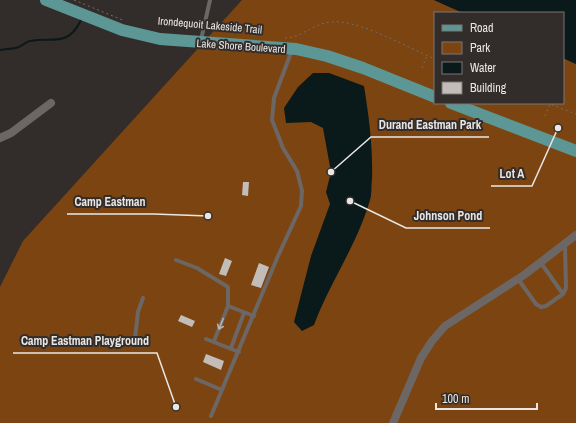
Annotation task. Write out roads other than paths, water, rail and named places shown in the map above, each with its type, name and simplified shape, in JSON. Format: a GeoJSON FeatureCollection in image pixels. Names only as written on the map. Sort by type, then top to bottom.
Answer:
{"type":"FeatureCollection","features":[{"type":"Feature","properties":{"kind":"main road","name":"Lake Shore Boulevard"},"geometry":{"type":"LineString","coordinates":[[46,0],[122,30],[160,39],[292,49],[327,56],[363,68],[434,97]]}},
{"type":"Feature","properties":{"kind":"main road"},"geometry":{"type":"LineString","coordinates":[[454,104],[576,151]]}},
{"type":"Feature","properties":{"kind":"street"},"geometry":{"type":"LineString","coordinates":[[0,138],[11,133],[51,103]]}},
{"type":"Feature","properties":{"kind":"street"},"geometry":{"type":"LineString","coordinates":[[393,423],[421,358],[432,340],[445,326],[518,279],[565,245],[576,235]]}},
{"type":"Feature","properties":{"kind":"lane"},"geometry":{"type":"LineString","coordinates":[[200,43],[210,0]]}},
{"type":"Feature","properties":{"kind":"lane"},"geometry":{"type":"LineString","coordinates":[[211,416],[278,256],[301,206],[302,191],[297,171],[283,148],[272,120],[274,98],[292,49]]}},
{"type":"Feature","properties":{"kind":"lane"},"geometry":{"type":"LineString","coordinates":[[518,279],[536,304],[542,307],[546,306],[563,294],[566,288],[565,245]]}},
{"type":"Feature","properties":{"kind":"lane"},"geometry":{"type":"LineString","coordinates":[[176,260],[197,268],[228,287],[228,306],[214,341]]}},
{"type":"Feature","properties":{"kind":"lane"},"geometry":{"type":"LineString","coordinates":[[541,263],[563,294]]}},
{"type":"Feature","properties":{"kind":"lane"},"geometry":{"type":"LineString","coordinates":[[134,338],[138,312],[143,298]]}},
{"type":"Feature","properties":{"kind":"lane"},"geometry":{"type":"LineString","coordinates":[[228,306],[254,316]]}},
{"type":"Feature","properties":{"kind":"lane"},"geometry":{"type":"LineString","coordinates":[[231,348],[244,313]]}},
{"type":"Feature","properties":{"kind":"lane"},"geometry":{"type":"LineString","coordinates":[[206,339],[239,352]]}},
{"type":"Feature","properties":{"kind":"lane"},"geometry":{"type":"LineString","coordinates":[[196,379],[222,390]]}},
{"type":"Feature","properties":{"kind":"water"},"geometry":{"type":"Polygon","coordinates":[[[434,0],[576,0],[576,64],[564,58],[564,12],[461,12],[434,0]]]}},
{"type":"Feature","properties":{"kind":"water"},"geometry":{"type":"Polygon","coordinates":[[[313,73],[329,73],[364,86],[368,109],[372,155],[372,179],[371,198],[365,217],[351,248],[320,309],[314,325],[302,331],[294,322],[311,256],[330,204],[326,192],[331,172],[323,128],[311,122],[286,123],[284,108],[298,87],[313,73]]]}},
{"type":"Feature","properties":{"kind":"waterway"},"geometry":{"type":"LineString","coordinates":[[0,50],[18,47],[30,41],[60,39],[71,34],[81,20]]}},
{"type":"Feature","properties":{"kind":"place","name":"Lot A"},"geometry":{"type":"Point","coordinates":[558,128]}},
{"type":"Feature","properties":{"kind":"place","name":"Durand Eastman Park"},"geometry":{"type":"Point","coordinates":[331,172]}},
{"type":"Feature","properties":{"kind":"place","name":"Johnson Pond"},"geometry":{"type":"Point","coordinates":[350,201]}},
{"type":"Feature","properties":{"kind":"place","name":"Camp Eastman"},"geometry":{"type":"Point","coordinates":[208,216]}},
{"type":"Feature","properties":{"kind":"place","name":"Camp Eastman Playground"},"geometry":{"type":"Point","coordinates":[176,407]}}]}
